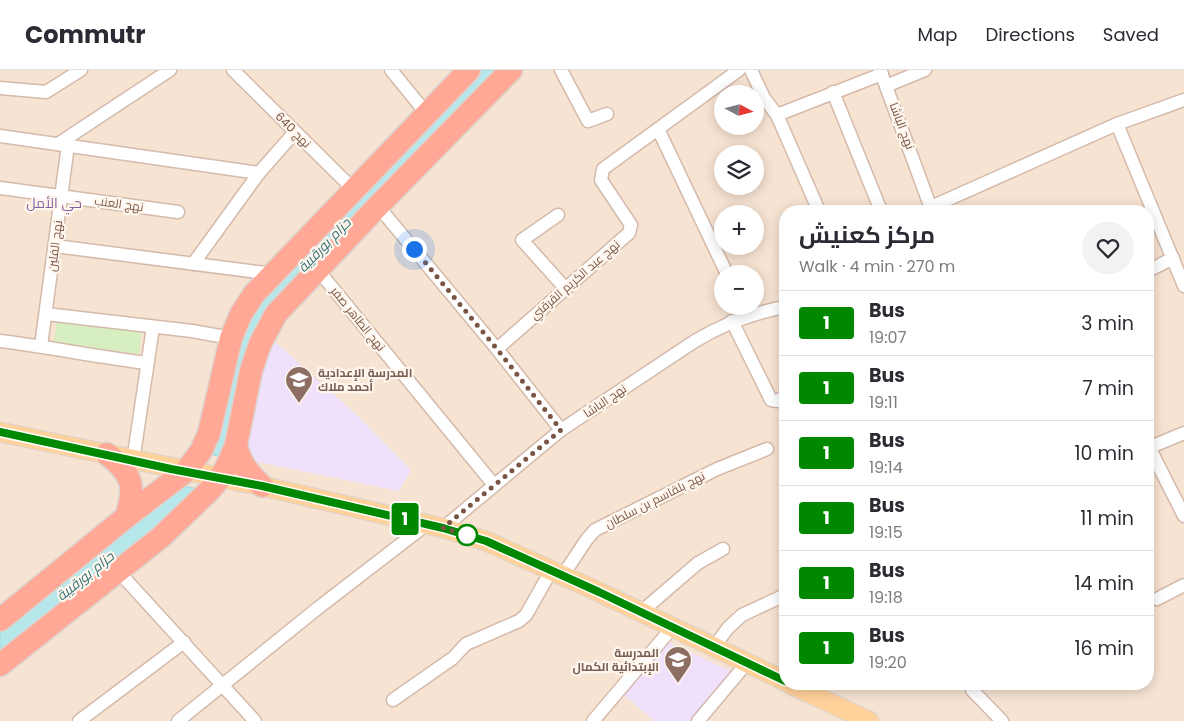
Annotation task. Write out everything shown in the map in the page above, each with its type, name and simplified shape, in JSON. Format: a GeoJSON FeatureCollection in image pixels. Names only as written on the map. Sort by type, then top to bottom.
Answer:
{"type":"FeatureCollection","features":[{"type":"Feature","properties":{"kind":"highway"},"geometry":{"type":"LineString","coordinates":[[0,620],[126,517],[186,471],[202,451],[209,433],[231,338],[241,314],[254,294],[469,70]]}},
{"type":"Feature","properties":{"kind":"highway"},"geometry":{"type":"LineString","coordinates":[[0,665],[118,571],[180,519],[210,490],[220,478],[236,445],[251,371],[264,333],[276,314],[317,269],[511,70]]}},
{"type":"Feature","properties":{"kind":"highway"},"geometry":{"type":"LineString","coordinates":[[236,445],[238,457],[244,468],[262,486]]}},
{"type":"Feature","properties":{"kind":"highway"},"geometry":{"type":"LineString","coordinates":[[107,454],[123,468],[129,479],[131,502],[126,517]]}},
{"type":"Feature","properties":{"kind":"main road"},"geometry":{"type":"LineString","coordinates":[[0,432],[262,486],[435,526],[486,541],[641,612],[779,678]]}},
{"type":"Feature","properties":{"kind":"main road"},"geometry":{"type":"LineString","coordinates":[[803,690],[869,721]]}},
{"type":"Feature","properties":{"kind":"street"},"geometry":{"type":"LineString","coordinates":[[0,88],[46,92],[81,70]]}},
{"type":"Feature","properties":{"kind":"street"},"geometry":{"type":"LineString","coordinates":[[63,144],[170,70]]}},
{"type":"Feature","properties":{"kind":"street","name":"نهج 640"},"geometry":{"type":"LineString","coordinates":[[233,70],[354,190]]}},
{"type":"Feature","properties":{"kind":"street"},"geometry":{"type":"LineString","coordinates":[[391,70],[426,114]]}},
{"type":"Feature","properties":{"kind":"street"},"geometry":{"type":"LineString","coordinates":[[562,70],[588,121],[607,114]]}},
{"type":"Feature","properties":{"kind":"street","name":"نهج عبد الكريم القرقني"},"geometry":{"type":"LineString","coordinates":[[497,349],[629,233],[631,225],[601,180],[604,168],[739,70]]}},
{"type":"Feature","properties":{"kind":"street"},"geometry":{"type":"LineString","coordinates":[[751,70],[764,98],[777,115],[816,205]]}},
{"type":"Feature","properties":{"kind":"street"},"geometry":{"type":"LineString","coordinates":[[777,115],[833,92],[883,77],[925,70]]}},
{"type":"Feature","properties":{"kind":"street","name":"نهج الباشا"},"geometry":{"type":"LineString","coordinates":[[883,77],[931,205]]}},
{"type":"Feature","properties":{"kind":"street"},"geometry":{"type":"LineString","coordinates":[[833,92],[879,205]]}},
{"type":"Feature","properties":{"kind":"street"},"geometry":{"type":"LineString","coordinates":[[941,205],[1117,124],[1184,100]]}},
{"type":"Feature","properties":{"kind":"street"},"geometry":{"type":"LineString","coordinates":[[1117,124],[1151,205]]}},
{"type":"Feature","properties":{"kind":"street"},"geometry":{"type":"LineString","coordinates":[[658,129],[722,265]]}},
{"type":"Feature","properties":{"kind":"street"},"geometry":{"type":"LineString","coordinates":[[193,264],[259,173],[295,132]]}},
{"type":"Feature","properties":{"kind":"street"},"geometry":{"type":"LineString","coordinates":[[0,136],[259,173]]}},
{"type":"Feature","properties":{"kind":"street","name":"نهج الفلين"},"geometry":{"type":"LineString","coordinates":[[41,346],[61,196],[63,144]]}},
{"type":"Feature","properties":{"kind":"street","name":"نهج العنب"},"geometry":{"type":"LineString","coordinates":[[0,188],[178,212]]}},
{"type":"Feature","properties":{"kind":"street"},"geometry":{"type":"LineString","coordinates":[[378,206],[497,349],[561,430]]}},
{"type":"Feature","properties":{"kind":"street"},"geometry":{"type":"LineString","coordinates":[[1154,213],[1184,286]]}},
{"type":"Feature","properties":{"kind":"street"},"geometry":{"type":"LineString","coordinates":[[558,215],[522,240],[565,288]]}},
{"type":"Feature","properties":{"kind":"street"},"geometry":{"type":"LineString","coordinates":[[55,246],[273,274]]}},
{"type":"Feature","properties":{"kind":"street"},"geometry":{"type":"LineString","coordinates":[[1154,268],[1173,258]]}},
{"type":"Feature","properties":{"kind":"street","name":"نهج الطاهر صفر"},"geometry":{"type":"LineString","coordinates":[[317,269],[494,485]]}},
{"type":"Feature","properties":{"kind":"street","name":"نهج الباشا"},"geometry":{"type":"LineString","coordinates":[[764,309],[779,308]]}},
{"type":"Feature","properties":{"kind":"street"},"geometry":{"type":"LineString","coordinates":[[46,314],[192,331],[231,338]]}},
{"type":"Feature","properties":{"kind":"street","name":"نهج الباشا"},"geometry":{"type":"LineString","coordinates":[[178,721],[318,608],[494,485],[561,430],[695,341],[732,321],[739,315]]}},
{"type":"Feature","properties":{"kind":"street"},"geometry":{"type":"LineString","coordinates":[[732,321],[771,400],[779,399]]}},
{"type":"Feature","properties":{"kind":"street"},"geometry":{"type":"LineString","coordinates":[[134,461],[152,327]]}},
{"type":"Feature","properties":{"kind":"street"},"geometry":{"type":"LineString","coordinates":[[0,341],[41,346],[103,358],[148,363]]}},
{"type":"Feature","properties":{"kind":"street"},"geometry":{"type":"LineString","coordinates":[[1154,445],[1184,433]]}},
{"type":"Feature","properties":{"kind":"street","name":"نهج بلقاسم بن سلطان"},"geometry":{"type":"LineString","coordinates":[[393,700],[453,658],[466,644],[519,621],[526,615],[557,573],[595,530],[717,469],[767,449]]}},
{"type":"Feature","properties":{"kind":"street"},"geometry":{"type":"LineString","coordinates":[[1154,458],[1184,516]]}},
{"type":"Feature","properties":{"kind":"street"},"geometry":{"type":"LineString","coordinates":[[641,612],[698,563],[723,549]]}},
{"type":"Feature","properties":{"kind":"street"},"geometry":{"type":"LineString","coordinates":[[118,571],[224,685],[253,720]]}},
{"type":"Feature","properties":{"kind":"street"},"geometry":{"type":"LineString","coordinates":[[1157,599],[1184,585]]}},
{"type":"Feature","properties":{"kind":"street"},"geometry":{"type":"LineString","coordinates":[[713,648],[728,628],[742,615],[779,598]]}},
{"type":"Feature","properties":{"kind":"street"},"geometry":{"type":"LineString","coordinates":[[593,721],[672,628]]}},
{"type":"Feature","properties":{"kind":"street"},"geometry":{"type":"LineString","coordinates":[[79,721],[184,642]]}},
{"type":"Feature","properties":{"kind":"street"},"geometry":{"type":"LineString","coordinates":[[698,721],[746,664]]}},
{"type":"Feature","properties":{"kind":"street"},"geometry":{"type":"LineString","coordinates":[[972,690],[1002,721]]}},
{"type":"Feature","properties":{"kind":"shaded area"},"geometry":{"type":"Polygon","coordinates":[[[0,70],[1184,70],[1184,721],[0,721],[0,70]]]}},
{"type":"Feature","properties":{"kind":"shaded area","name":"المدرسة الإعدادية أحمد ملاك"},"geometry":{"type":"Polygon","coordinates":[[[272,339],[360,418],[411,470],[399,491],[248,460],[242,453],[272,339]]]}},
{"type":"Feature","properties":{"kind":"shaded area","name":"المدرسة الإبتدائية الكمال"},"geometry":{"type":"Polygon","coordinates":[[[669,642],[734,673],[693,721],[654,721],[624,695],[669,642]]]}},
{"type":"Feature","properties":{"kind":"green space"},"geometry":{"type":"Polygon","coordinates":[[[57,319],[142,331],[139,354],[54,342],[57,319]]]}},
{"type":"Feature","properties":{"kind":"water","name":"حزام بورقيبة"},"geometry":{"type":"Polygon","coordinates":[[[479,70],[502,70],[283,296],[223,457],[208,454],[243,321],[479,70]]]}},
{"type":"Feature","properties":{"kind":"water","name":"حزام بورقيبة"},"geometry":{"type":"Polygon","coordinates":[[[183,486],[199,489],[171,519],[0,656],[0,627],[183,486]]]}},
{"type":"Feature","properties":{"kind":"bus line","name":"1"},"geometry":{"type":"LineString","coordinates":[[0,432],[171,469],[262,486],[443,528],[486,541],[599,592],[779,678]]}},
{"type":"Feature","properties":{"kind":"place","name":"المدرسة الإعدادية أحمد ملاك"},"geometry":{"type":"Point","coordinates":[299,404]}},
{"type":"Feature","properties":{"kind":"place","name":"المدرسة الإبتدائية الكمال"},"geometry":{"type":"Point","coordinates":[678,684]}},
{"type":"Feature","properties":{"kind":"district","name":"حي الأمل"},"geometry":{"type":"Point","coordinates":[54,203]}},
{"type":"Feature","properties":{"kind":"route"},"geometry":{"type":"LineString","coordinates":[[414,249],[561,430],[443,528],[472,537],[467,535]]}}]}
